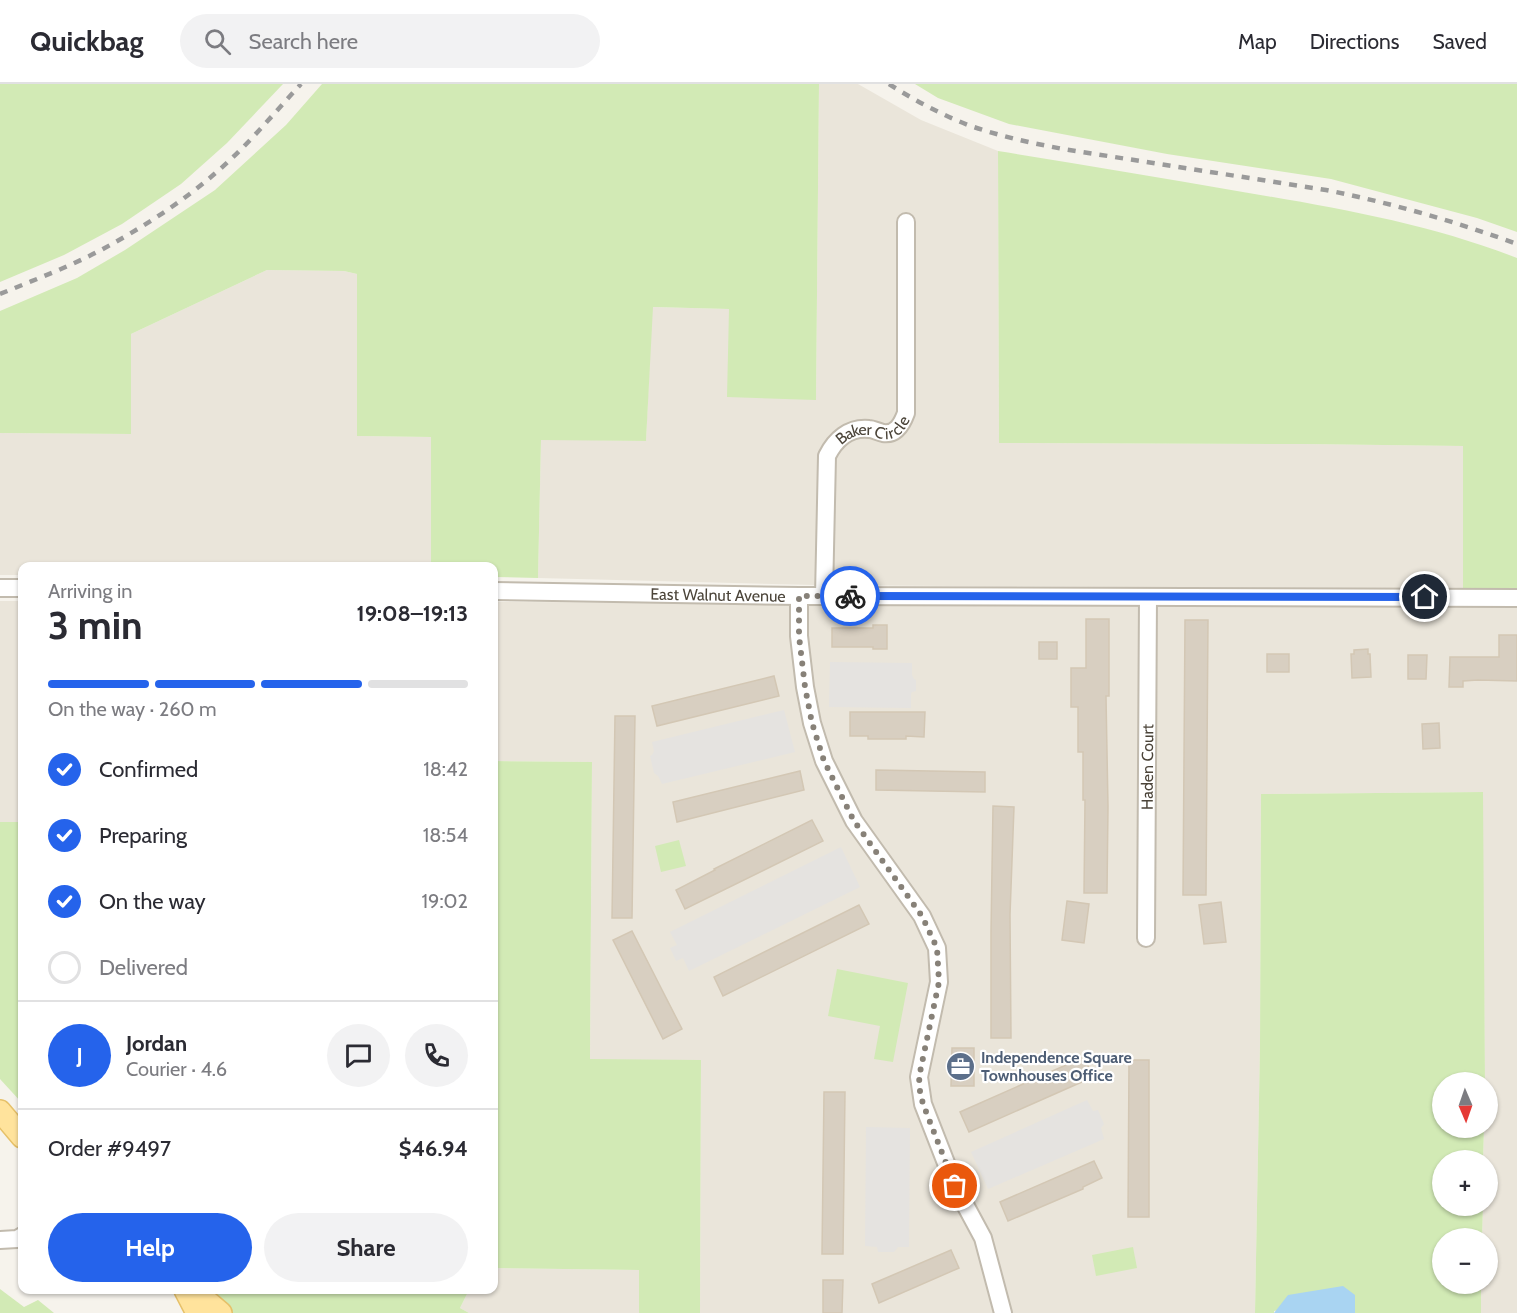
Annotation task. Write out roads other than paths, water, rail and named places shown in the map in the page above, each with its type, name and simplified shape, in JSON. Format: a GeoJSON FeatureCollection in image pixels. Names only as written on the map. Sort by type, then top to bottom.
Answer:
{"type":"FeatureCollection","features":[{"type":"Feature","properties":{"kind":"main road"},"geometry":{"type":"LineString","coordinates":[[0,1112],[18,1132]]}},
{"type":"Feature","properties":{"kind":"main road"},"geometry":{"type":"LineString","coordinates":[[187,1294],[197,1313]]}},
{"type":"Feature","properties":{"kind":"main road"},"geometry":{"type":"LineString","coordinates":[[199,1294],[221,1313]]}},
{"type":"Feature","properties":{"kind":"street","name":"Baker Circle"},"geometry":{"type":"LineString","coordinates":[[825,596],[827,456],[833,444],[849,432],[867,428],[886,434],[901,425],[906,414],[906,222]]}},
{"type":"Feature","properties":{"kind":"street"},"geometry":{"type":"LineString","coordinates":[[0,588],[18,588]]}},
{"type":"Feature","properties":{"kind":"street","name":"East Walnut Avenue"},"geometry":{"type":"LineString","coordinates":[[498,591],[799,596],[1517,598]]}},
{"type":"Feature","properties":{"kind":"street"},"geometry":{"type":"LineString","coordinates":[[799,596],[799,636],[805,687],[812,723],[824,761],[854,821],[922,916],[937,948],[939,982],[919,1077],[920,1091],[955,1186],[982,1238],[1003,1313]]}},
{"type":"Feature","properties":{"kind":"street","name":"Haden Court"},"geometry":{"type":"LineString","coordinates":[[1146,938],[1148,597]]}},
{"type":"Feature","properties":{"kind":"street"},"geometry":{"type":"LineString","coordinates":[[0,1240],[18,1238]]}},
{"type":"Feature","properties":{"kind":"water"},"geometry":{"type":"Polygon","coordinates":[[[1343,1286],[1355,1295],[1355,1313],[1274,1313],[1288,1295],[1343,1286]]]}},
{"type":"Feature","properties":{"kind":"railway"},"geometry":{"type":"LineString","coordinates":[[0,294],[101,250],[177,203],[230,160],[301,84]]}},
{"type":"Feature","properties":{"kind":"railway"},"geometry":{"type":"LineString","coordinates":[[889,84],[958,121],[1015,139],[1063,149],[1326,190],[1422,213],[1517,244]]}},
{"type":"Feature","properties":{"kind":"place","name":"Independence Square Townhouses Office"},"geometry":{"type":"Point","coordinates":[960,1066]}}]}
